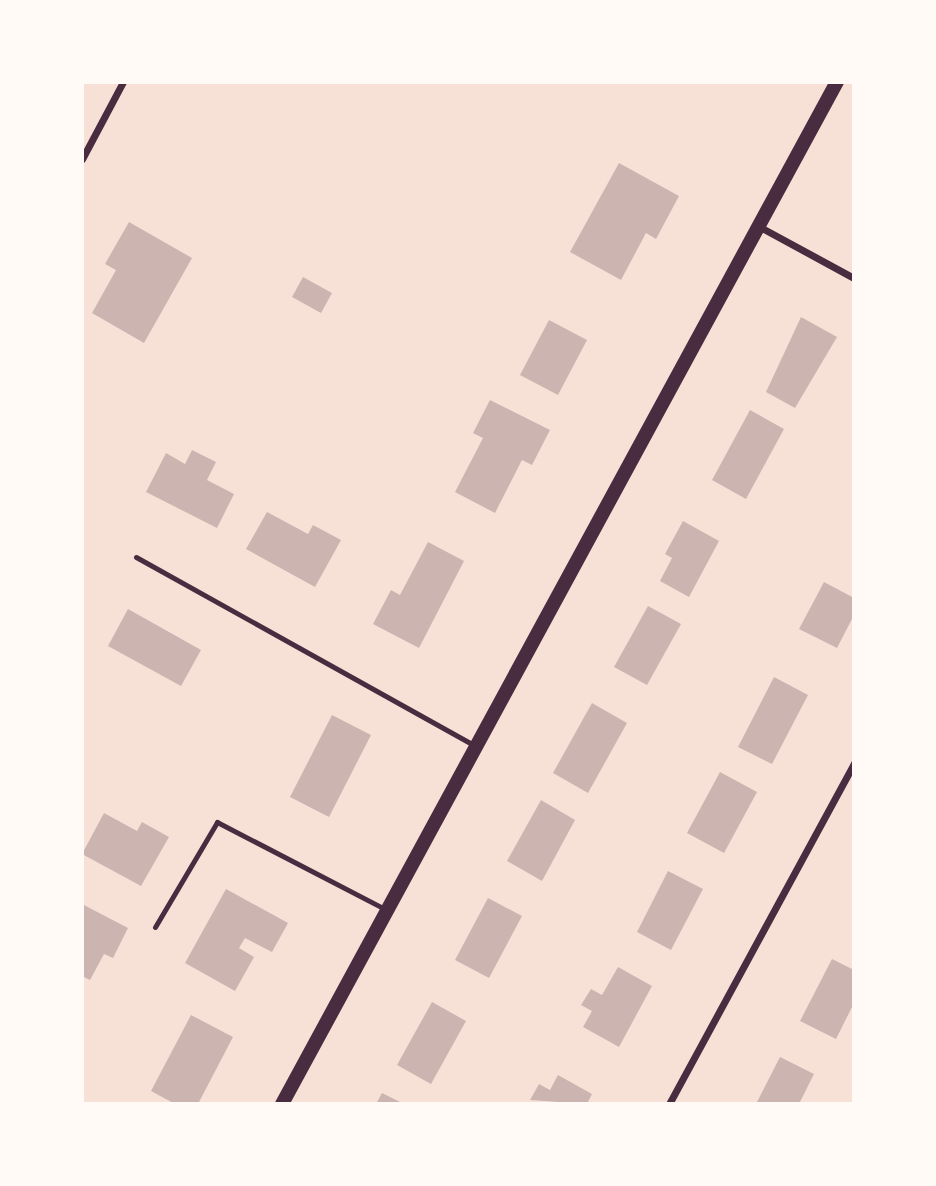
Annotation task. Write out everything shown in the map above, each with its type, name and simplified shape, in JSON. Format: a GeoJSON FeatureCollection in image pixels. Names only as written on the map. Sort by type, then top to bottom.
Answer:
{"type":"FeatureCollection","features":[{"type":"Feature","properties":{"kind":"main road"},"geometry":{"type":"LineString","coordinates":[[282,1104],[837,82]]}},
{"type":"Feature","properties":{"kind":"street"},"geometry":{"type":"LineString","coordinates":[[82,159],[123,82]]}},
{"type":"Feature","properties":{"kind":"street"},"geometry":{"type":"LineString","coordinates":[[760,227],[854,278]]}},
{"type":"Feature","properties":{"kind":"street"},"geometry":{"type":"LineString","coordinates":[[669,1104],[854,763]]}},
{"type":"Feature","properties":{"kind":"lane"},"geometry":{"type":"LineString","coordinates":[[136,557],[477,747]]}},
{"type":"Feature","properties":{"kind":"lane"},"geometry":{"type":"LineString","coordinates":[[155,927],[217,822],[387,910]]}},
{"type":"Feature","properties":{"kind":"building"},"geometry":{"type":"Polygon","coordinates":[[[619,163],[679,196],[656,239],[646,233],[621,280],[570,252],[619,163]]]}},
{"type":"Feature","properties":{"kind":"building"},"geometry":{"type":"Polygon","coordinates":[[[129,222],[192,258],[144,343],[92,313],[116,270],[105,264],[129,222]]]}},
{"type":"Feature","properties":{"kind":"building"},"geometry":{"type":"Polygon","coordinates":[[[303,277],[332,293],[321,313],[292,297],[303,277]]]}},
{"type":"Feature","properties":{"kind":"building"},"geometry":{"type":"Polygon","coordinates":[[[801,317],[837,337],[795,408],[766,392],[801,317]]]}},
{"type":"Feature","properties":{"kind":"building"},"geometry":{"type":"Polygon","coordinates":[[[549,320],[587,340],[558,395],[520,375],[549,320]]]}},
{"type":"Feature","properties":{"kind":"building"},"geometry":{"type":"Polygon","coordinates":[[[490,400],[550,430],[532,465],[522,460],[495,513],[455,492],[483,438],[473,433],[490,400]]]}},
{"type":"Feature","properties":{"kind":"building"},"geometry":{"type":"Polygon","coordinates":[[[750,410],[784,429],[746,499],[712,480],[750,410]]]}},
{"type":"Feature","properties":{"kind":"building"},"geometry":{"type":"Polygon","coordinates":[[[192,450],[216,462],[207,480],[234,494],[217,528],[146,492],[166,453],[185,464],[192,450]]]}},
{"type":"Feature","properties":{"kind":"building"},"geometry":{"type":"Polygon","coordinates":[[[267,512],[308,534],[313,525],[341,540],[315,587],[246,549],[267,512]]]}},
{"type":"Feature","properties":{"kind":"building"},"geometry":{"type":"Polygon","coordinates":[[[683,521],[719,541],[689,597],[660,581],[672,558],[665,554],[683,521]]]}},
{"type":"Feature","properties":{"kind":"building"},"geometry":{"type":"Polygon","coordinates":[[[428,542],[464,561],[419,648],[373,624],[391,590],[400,595],[428,542]]]}},
{"type":"Feature","properties":{"kind":"building"},"geometry":{"type":"Polygon","coordinates":[[[824,582],[854,598],[854,615],[837,648],[799,629],[824,582]]]}},
{"type":"Feature","properties":{"kind":"building"},"geometry":{"type":"Polygon","coordinates":[[[648,606],[681,624],[647,685],[614,667],[648,606]]]}},
{"type":"Feature","properties":{"kind":"building"},"geometry":{"type":"Polygon","coordinates":[[[128,609],[201,650],[181,686],[108,646],[128,609]]]}},
{"type":"Feature","properties":{"kind":"building"},"geometry":{"type":"Polygon","coordinates":[[[774,677],[808,695],[772,764],[738,747],[774,677]]]}},
{"type":"Feature","properties":{"kind":"building"},"geometry":{"type":"Polygon","coordinates":[[[592,703],[627,723],[588,793],[553,773],[592,703]]]}},
{"type":"Feature","properties":{"kind":"building"},"geometry":{"type":"Polygon","coordinates":[[[332,715],[371,735],[329,817],[290,797],[332,715]]]}},
{"type":"Feature","properties":{"kind":"building"},"geometry":{"type":"Polygon","coordinates":[[[720,772],[757,792],[724,853],[687,833],[720,772]]]}},
{"type":"Feature","properties":{"kind":"building"},"geometry":{"type":"Polygon","coordinates":[[[541,800],[575,820],[542,881],[507,861],[541,800]]]}},
{"type":"Feature","properties":{"kind":"building"},"geometry":{"type":"Polygon","coordinates":[[[104,813],[137,831],[142,822],[169,837],[141,886],[82,854],[104,813]]]}},
{"type":"Feature","properties":{"kind":"building"},"geometry":{"type":"Polygon","coordinates":[[[668,871],[703,889],[671,950],[637,932],[668,871]]]}},
{"type":"Feature","properties":{"kind":"building"},"geometry":{"type":"Polygon","coordinates":[[[226,889],[288,923],[272,952],[245,938],[239,948],[254,957],[235,991],[185,963],[226,889]]]}},
{"type":"Feature","properties":{"kind":"building"},"geometry":{"type":"Polygon","coordinates":[[[488,898],[522,916],[489,978],[455,960],[488,898]]]}},
{"type":"Feature","properties":{"kind":"building"},"geometry":{"type":"Polygon","coordinates":[[[82,904],[128,928],[113,958],[104,954],[90,980],[82,976],[82,904]]]}},
{"type":"Feature","properties":{"kind":"building"},"geometry":{"type":"Polygon","coordinates":[[[832,959],[854,970],[854,1003],[836,1039],[800,1021],[832,959]]]}},
{"type":"Feature","properties":{"kind":"building"},"geometry":{"type":"Polygon","coordinates":[[[618,967],[652,986],[619,1047],[583,1027],[592,1011],[581,1005],[591,989],[602,995],[618,967]]]}},
{"type":"Feature","properties":{"kind":"building"},"geometry":{"type":"Polygon","coordinates":[[[432,1002],[466,1021],[431,1084],[397,1065],[432,1002]]]}},
{"type":"Feature","properties":{"kind":"building"},"geometry":{"type":"Polygon","coordinates":[[[191,1015],[233,1037],[198,1104],[175,1104],[151,1091],[191,1015]]]}},
{"type":"Feature","properties":{"kind":"building"},"geometry":{"type":"Polygon","coordinates":[[[780,1057],[814,1074],[799,1104],[756,1104],[780,1057]]]}},
{"type":"Feature","properties":{"kind":"building"},"geometry":{"type":"Polygon","coordinates":[[[558,1075],[592,1094],[587,1104],[530,1100],[539,1084],[550,1090],[558,1075]]]}},
{"type":"Feature","properties":{"kind":"building"},"geometry":{"type":"Polygon","coordinates":[[[382,1093],[404,1104],[376,1104],[382,1093]]]}}]}
